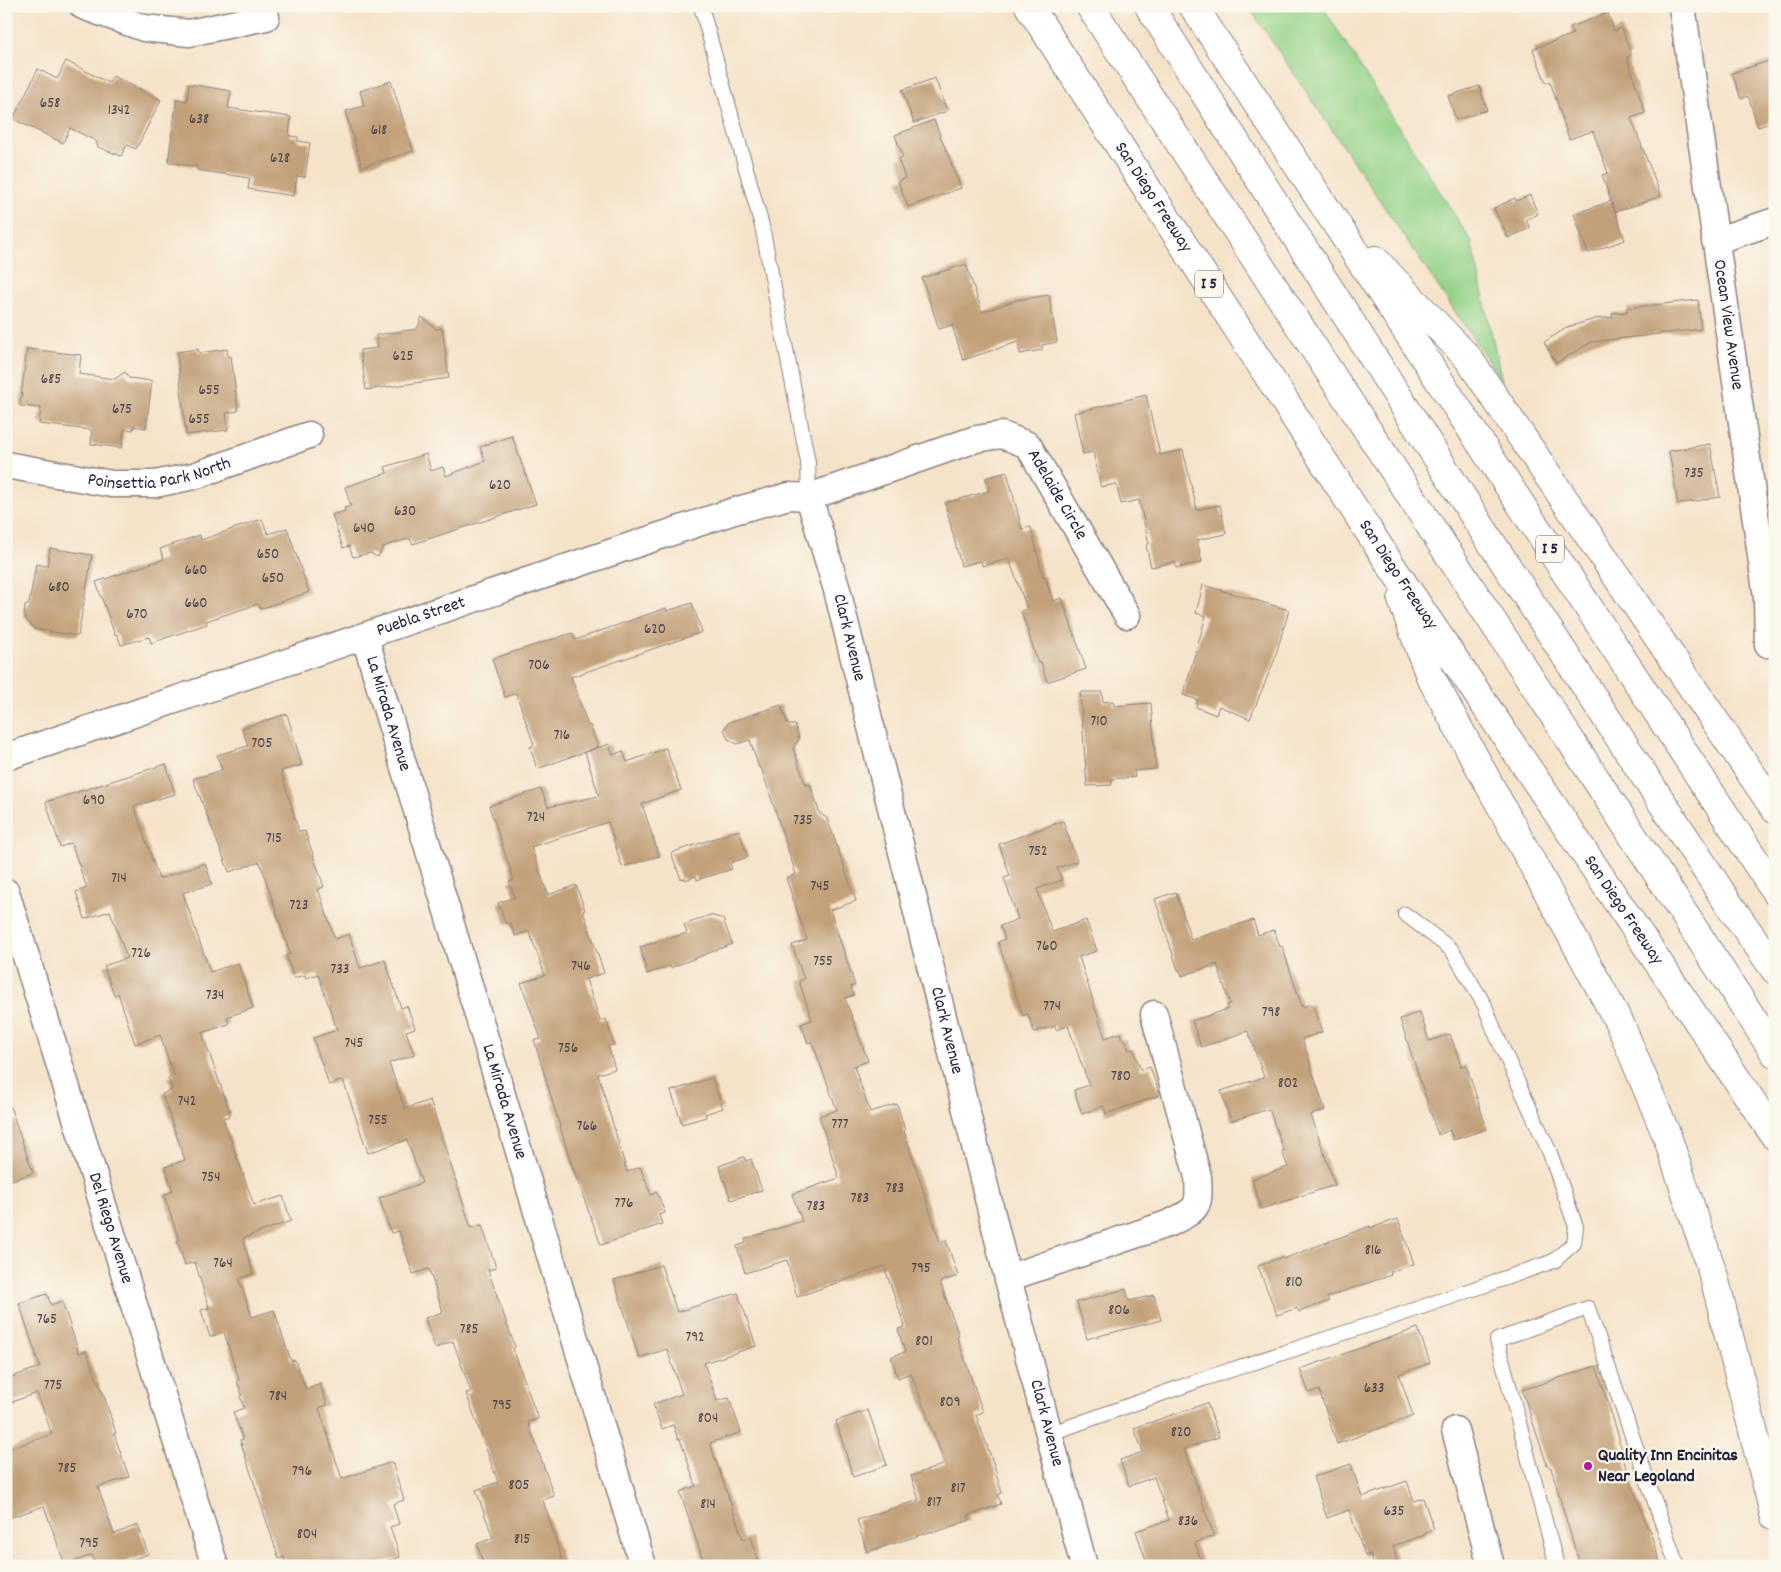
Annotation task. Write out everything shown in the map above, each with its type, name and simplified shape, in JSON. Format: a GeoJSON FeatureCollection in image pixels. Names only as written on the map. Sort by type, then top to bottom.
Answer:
{"type":"FeatureCollection","features":[{"type":"Feature","properties":{"kind":"highway","name":"San Diego Freeway"},"geometry":{"type":"LineString","coordinates":[[1029,6],[1388,561],[1775,1136]]}},
{"type":"Feature","properties":{"kind":"highway"},"geometry":{"type":"LineString","coordinates":[[1090,6],[1775,1052]]}},
{"type":"Feature","properties":{"kind":"highway"},"geometry":{"type":"LineString","coordinates":[[1149,6],[1487,536],[1728,903],[1775,970]]}},
{"type":"Feature","properties":{"kind":"highway","name":"I 5"},"geometry":{"type":"LineString","coordinates":[[1193,6],[1775,890]]}},
{"type":"Feature","properties":{"kind":"highway"},"geometry":{"type":"LineString","coordinates":[[1325,207],[1468,358],[1775,809]]}},
{"type":"Feature","properties":{"kind":"highway"},"geometry":{"type":"LineString","coordinates":[[1388,561],[1430,676],[1621,1026],[1667,1136],[1714,1277],[1775,1517]]}},
{"type":"Feature","properties":{"kind":"street"},"geometry":{"type":"LineString","coordinates":[[83,6],[144,28],[189,33],[266,17]]}},
{"type":"Feature","properties":{"kind":"street","name":"Ocean View Avenue"},"geometry":{"type":"LineString","coordinates":[[1682,6],[1767,597],[1768,644]]}},
{"type":"Feature","properties":{"kind":"street"},"geometry":{"type":"LineString","coordinates":[[1715,241],[1775,221]]}},
{"type":"Feature","properties":{"kind":"street","name":"Poinsettia Park North"},"geometry":{"type":"LineString","coordinates":[[6,465],[112,484],[154,484],[194,476],[309,435]]}},
{"type":"Feature","properties":{"kind":"street","name":"Adelaide Circle"},"geometry":{"type":"LineString","coordinates":[[809,497],[976,438],[1002,435],[1028,445],[1127,615]]}},
{"type":"Feature","properties":{"kind":"street","name":"Puebla Street"},"geometry":{"type":"LineString","coordinates":[[6,757],[734,511],[789,496],[809,497]]}},
{"type":"Feature","properties":{"kind":"street","name":"Clark Avenue"},"geometry":{"type":"LineString","coordinates":[[809,497],[837,590],[1008,1278],[1084,1566]]}},
{"type":"Feature","properties":{"kind":"street","name":"La Mirada Avenue"},"geometry":{"type":"LineString","coordinates":[[365,637],[644,1566]]}},
{"type":"Feature","properties":{"kind":"street","name":"Del Riego Avenue"},"geometry":{"type":"LineString","coordinates":[[6,892],[215,1566]]}},
{"type":"Feature","properties":{"kind":"street"},"geometry":{"type":"LineString","coordinates":[[1008,1278],[1170,1223],[1188,1214],[1197,1204],[1200,1197],[1198,1177],[1154,1014]]}},
{"type":"Feature","properties":{"kind":"street"},"geometry":{"type":"LineString","coordinates":[[1455,1430],[1491,1566]]}},
{"type":"Feature","properties":{"kind":"lane"},"geometry":{"type":"LineString","coordinates":[[701,6],[762,226],[807,454],[809,497]]}},
{"type":"Feature","properties":{"kind":"lane"},"geometry":{"type":"LineString","coordinates":[[1049,1434],[1203,1379],[1442,1301],[1554,1261],[1574,1243],[1576,1227],[1550,1153],[1485,1006],[1452,950],[1405,914]]}},
{"type":"Feature","properties":{"kind":"lane"},"geometry":{"type":"LineString","coordinates":[[1557,1566],[1497,1340],[1588,1308],[1676,1566]]}},
{"type":"Feature","properties":{"kind":"green space"},"geometry":{"type":"Polygon","coordinates":[[[1248,6],[1322,6],[1471,241],[1502,381],[1248,6]]]}},
{"type":"Feature","properties":{"kind":"building"},"geometry":{"type":"Polygon","coordinates":[[[1608,13],[1614,31],[1622,28],[1631,55],[1627,57],[1645,113],[1631,118],[1661,196],[1615,212],[1602,175],[1608,173],[1593,131],[1569,139],[1550,81],[1546,83],[1533,49],[1573,34],[1570,27],[1608,13]]]}},
{"type":"Feature","properties":{"kind":"building"},"geometry":{"type":"Polygon","coordinates":[[[1775,59],[1775,121],[1758,127],[1748,96],[1741,99],[1732,73],[1775,59]]]}},
{"type":"Feature","properties":{"kind":"building"},"geometry":{"type":"Polygon","coordinates":[[[66,61],[109,83],[113,76],[161,100],[136,149],[127,145],[121,156],[98,147],[96,141],[70,128],[63,143],[13,119],[38,69],[57,79],[66,61]]]}},
{"type":"Feature","properties":{"kind":"building"},"geometry":{"type":"Polygon","coordinates":[[[935,78],[947,111],[914,123],[902,90],[935,78]]]}},
{"type":"Feature","properties":{"kind":"building"},"geometry":{"type":"Polygon","coordinates":[[[391,81],[413,151],[362,167],[346,111],[364,106],[360,91],[391,81]]]}},
{"type":"Feature","properties":{"kind":"building"},"geometry":{"type":"Polygon","coordinates":[[[189,84],[231,91],[228,108],[291,117],[289,136],[298,137],[298,141],[310,143],[305,177],[297,176],[294,196],[248,189],[250,178],[197,170],[197,167],[168,162],[177,99],[187,101],[189,84]]]}},
{"type":"Feature","properties":{"kind":"building"},"geometry":{"type":"Polygon","coordinates":[[[1479,86],[1487,110],[1456,120],[1448,96],[1479,86]]]}},
{"type":"Feature","properties":{"kind":"building"},"geometry":{"type":"Polygon","coordinates":[[[934,120],[961,188],[908,207],[898,181],[905,178],[898,159],[903,157],[895,135],[934,120]]]}},
{"type":"Feature","properties":{"kind":"building"},"geometry":{"type":"Polygon","coordinates":[[[1530,195],[1538,214],[1526,220],[1530,228],[1508,238],[1494,208],[1515,198],[1516,201],[1530,195]]]}},
{"type":"Feature","properties":{"kind":"building"},"geometry":{"type":"Polygon","coordinates":[[[1611,201],[1625,240],[1588,253],[1574,214],[1611,201]]]}},
{"type":"Feature","properties":{"kind":"building"},"geometry":{"type":"Polygon","coordinates":[[[966,264],[982,312],[1017,300],[1049,295],[1057,342],[1042,345],[1042,350],[1020,354],[1018,342],[963,360],[952,325],[939,329],[922,278],[966,264]]]}},
{"type":"Feature","properties":{"kind":"building"},"geometry":{"type":"Polygon","coordinates":[[[1698,300],[1701,329],[1592,342],[1556,363],[1544,342],[1568,327],[1595,319],[1613,317],[1612,313],[1627,312],[1627,308],[1698,300]]]}},
{"type":"Feature","properties":{"kind":"building"},"geometry":{"type":"Polygon","coordinates":[[[422,317],[436,329],[442,328],[449,378],[366,390],[360,350],[378,348],[376,335],[417,329],[422,317]]]}},
{"type":"Feature","properties":{"kind":"building"},"geometry":{"type":"Polygon","coordinates":[[[27,349],[81,355],[79,374],[115,379],[125,372],[129,378],[152,381],[146,428],[134,426],[133,430],[124,429],[122,448],[91,444],[92,430],[39,424],[41,408],[20,406],[27,349]]]}},
{"type":"Feature","properties":{"kind":"building"},"geometry":{"type":"Polygon","coordinates":[[[198,349],[199,353],[227,349],[228,357],[231,356],[238,411],[226,413],[228,430],[186,435],[177,352],[198,349]]]}},
{"type":"Feature","properties":{"kind":"building"},"geometry":{"type":"Polygon","coordinates":[[[1146,395],[1160,455],[1183,450],[1197,510],[1220,505],[1226,534],[1197,540],[1202,562],[1176,568],[1175,562],[1151,567],[1146,545],[1149,544],[1139,500],[1121,504],[1116,484],[1101,487],[1093,452],[1083,454],[1074,413],[1146,395]]]}},
{"type":"Feature","properties":{"kind":"building"},"geometry":{"type":"Polygon","coordinates":[[[512,436],[536,504],[416,543],[412,544],[410,538],[383,547],[378,557],[370,553],[353,557],[349,546],[343,548],[332,515],[345,511],[344,508],[351,506],[345,487],[387,473],[385,467],[426,454],[431,471],[443,467],[446,476],[485,461],[480,447],[512,436]]]}},
{"type":"Feature","properties":{"kind":"building"},"geometry":{"type":"Polygon","coordinates":[[[1710,444],[1720,497],[1678,504],[1669,451],[1710,444]]]}},
{"type":"Feature","properties":{"kind":"building"},"geometry":{"type":"Polygon","coordinates":[[[1007,472],[1022,529],[1031,527],[1043,577],[1045,576],[1053,601],[1062,598],[1086,669],[1047,682],[1041,662],[1038,663],[1021,611],[1027,609],[1009,559],[982,566],[981,561],[961,566],[945,503],[989,491],[986,478],[1007,472]]]}},
{"type":"Feature","properties":{"kind":"building"},"geometry":{"type":"Polygon","coordinates":[[[262,519],[268,534],[287,528],[309,592],[260,609],[258,604],[206,621],[207,624],[151,643],[149,637],[121,645],[117,634],[115,635],[96,582],[164,559],[160,549],[200,535],[201,540],[262,519]]]}},
{"type":"Feature","properties":{"kind":"building"},"geometry":{"type":"Polygon","coordinates":[[[50,548],[92,555],[78,636],[34,629],[24,616],[25,606],[29,604],[36,564],[47,566],[50,548]]]}},
{"type":"Feature","properties":{"kind":"building"},"geometry":{"type":"Polygon","coordinates":[[[1203,585],[1289,610],[1274,661],[1250,719],[1219,706],[1216,715],[1196,707],[1198,700],[1183,695],[1206,616],[1196,613],[1203,585]]]}},
{"type":"Feature","properties":{"kind":"building"},"geometry":{"type":"Polygon","coordinates":[[[692,603],[702,632],[571,677],[588,726],[590,725],[598,747],[537,769],[530,747],[534,745],[516,693],[505,697],[492,659],[572,633],[575,640],[666,608],[667,611],[692,603]]]}},
{"type":"Feature","properties":{"kind":"building"},"geometry":{"type":"Polygon","coordinates":[[[1080,692],[1102,692],[1103,702],[1113,701],[1114,706],[1151,703],[1156,769],[1134,771],[1135,777],[1111,779],[1112,785],[1087,786],[1080,692]]]}},
{"type":"Feature","properties":{"kind":"building"},"geometry":{"type":"Polygon","coordinates":[[[781,705],[788,725],[795,725],[799,739],[793,748],[806,785],[810,784],[820,814],[827,818],[856,901],[830,910],[855,985],[851,987],[854,995],[845,998],[868,1061],[854,1066],[870,1112],[897,1104],[940,1242],[946,1240],[958,1276],[940,1282],[983,1412],[976,1415],[1002,1493],[998,1495],[1001,1504],[968,1516],[970,1520],[867,1552],[857,1520],[919,1500],[911,1476],[945,1464],[911,1373],[898,1378],[891,1357],[905,1352],[898,1329],[905,1327],[884,1266],[797,1297],[787,1260],[745,1273],[737,1246],[746,1243],[745,1239],[802,1221],[792,1194],[839,1178],[819,1116],[837,1110],[812,1042],[808,1043],[801,1024],[812,1020],[799,981],[804,979],[792,945],[807,940],[786,878],[796,874],[761,767],[759,768],[750,740],[737,744],[728,739],[724,729],[729,722],[781,705]]]}},
{"type":"Feature","properties":{"kind":"building"},"geometry":{"type":"Polygon","coordinates":[[[287,714],[302,765],[281,771],[299,832],[305,831],[324,887],[318,889],[335,939],[349,934],[360,968],[385,960],[401,1008],[407,1006],[415,1028],[406,1031],[414,1055],[389,1063],[405,1109],[430,1100],[471,1228],[482,1225],[496,1268],[488,1270],[538,1419],[528,1422],[554,1496],[543,1500],[564,1566],[484,1566],[477,1544],[493,1538],[476,1490],[498,1482],[466,1393],[471,1392],[453,1341],[435,1348],[425,1318],[443,1312],[429,1269],[413,1274],[399,1231],[391,1233],[379,1198],[422,1183],[407,1140],[368,1153],[343,1080],[329,1085],[313,1038],[337,1030],[318,974],[306,978],[305,975],[294,978],[286,955],[290,954],[260,862],[229,872],[193,779],[222,770],[217,755],[248,746],[242,728],[287,714]]]}},
{"type":"Feature","properties":{"kind":"building"},"geometry":{"type":"Polygon","coordinates":[[[609,744],[613,755],[623,751],[627,762],[666,748],[681,790],[642,804],[659,856],[622,867],[608,822],[531,847],[548,895],[576,885],[604,973],[586,979],[600,1021],[606,1019],[614,1045],[608,1046],[615,1069],[598,1074],[627,1172],[640,1167],[651,1195],[657,1192],[665,1213],[659,1215],[662,1224],[601,1245],[571,1163],[534,1040],[541,1039],[521,983],[545,975],[529,931],[515,936],[510,923],[506,924],[498,903],[515,897],[509,882],[514,880],[489,806],[541,789],[548,807],[599,796],[585,752],[609,744]]]}},
{"type":"Feature","properties":{"kind":"building"},"geometry":{"type":"Polygon","coordinates":[[[166,764],[175,794],[134,806],[159,879],[205,863],[212,884],[183,893],[210,972],[238,963],[253,1008],[227,1017],[229,1024],[202,1033],[230,1112],[230,1116],[223,1118],[254,1205],[283,1196],[291,1221],[243,1238],[253,1274],[239,1279],[252,1317],[274,1310],[291,1361],[295,1360],[306,1390],[320,1384],[327,1405],[319,1408],[342,1479],[392,1462],[404,1500],[393,1504],[399,1524],[390,1527],[400,1557],[372,1566],[286,1566],[284,1557],[279,1559],[240,1440],[243,1439],[233,1412],[244,1408],[237,1381],[239,1380],[224,1332],[210,1337],[201,1310],[209,1308],[195,1262],[185,1265],[164,1195],[173,1191],[165,1167],[185,1160],[162,1094],[172,1090],[168,1078],[174,1076],[160,1035],[135,1044],[118,993],[114,995],[104,966],[127,958],[110,911],[85,919],[76,892],[87,888],[71,843],[60,847],[46,802],[166,764]]]}},
{"type":"Feature","properties":{"kind":"building"},"geometry":{"type":"Polygon","coordinates":[[[1063,821],[1077,861],[1057,868],[1062,880],[1037,889],[1052,932],[1086,920],[1097,951],[1079,957],[1105,1038],[1120,1033],[1122,1040],[1125,1039],[1129,1050],[1133,1049],[1141,1070],[1150,1067],[1160,1095],[1106,1114],[1103,1106],[1082,1114],[1074,1090],[1089,1085],[1068,1026],[1056,1030],[1055,1026],[1034,1032],[1028,1014],[1023,1016],[998,942],[1005,939],[1000,926],[1018,919],[1004,878],[1010,876],[999,844],[1063,821]]]}},
{"type":"Feature","properties":{"kind":"building"},"geometry":{"type":"Polygon","coordinates":[[[739,830],[748,857],[730,863],[732,869],[697,880],[696,876],[685,880],[685,878],[681,879],[671,853],[739,830]]]}},
{"type":"Feature","properties":{"kind":"building"},"geometry":{"type":"Polygon","coordinates":[[[1176,892],[1191,940],[1253,920],[1258,935],[1274,930],[1280,947],[1282,946],[1302,1007],[1312,1004],[1322,1032],[1302,1039],[1325,1110],[1311,1115],[1335,1185],[1261,1209],[1252,1179],[1288,1167],[1282,1151],[1284,1151],[1269,1109],[1231,1121],[1221,1091],[1264,1077],[1248,1031],[1201,1047],[1192,1021],[1228,1009],[1227,1005],[1230,1004],[1217,964],[1182,976],[1180,970],[1178,970],[1155,899],[1176,892]]]}},
{"type":"Feature","properties":{"kind":"building"},"geometry":{"type":"Polygon","coordinates":[[[710,915],[723,919],[732,944],[670,968],[670,966],[647,974],[640,947],[687,933],[684,925],[710,915]]]}},
{"type":"Feature","properties":{"kind":"building"},"geometry":{"type":"Polygon","coordinates":[[[1420,1012],[1429,1041],[1450,1034],[1461,1066],[1466,1065],[1487,1129],[1453,1140],[1450,1130],[1438,1135],[1400,1019],[1420,1012]]]}},
{"type":"Feature","properties":{"kind":"building"},"geometry":{"type":"Polygon","coordinates":[[[712,1078],[723,1108],[705,1114],[706,1117],[682,1124],[671,1091],[712,1078]]]}},
{"type":"Feature","properties":{"kind":"building"},"geometry":{"type":"Polygon","coordinates":[[[6,1106],[10,1106],[33,1173],[6,1182],[6,1106]]]}},
{"type":"Feature","properties":{"kind":"building"},"geometry":{"type":"Polygon","coordinates":[[[744,1157],[746,1161],[751,1159],[762,1190],[731,1200],[719,1166],[744,1157]]]}},
{"type":"Feature","properties":{"kind":"building"},"geometry":{"type":"Polygon","coordinates":[[[1398,1219],[1414,1264],[1390,1272],[1391,1275],[1327,1297],[1329,1301],[1299,1312],[1297,1308],[1277,1315],[1258,1266],[1282,1257],[1283,1259],[1370,1226],[1370,1228],[1398,1219]]]}},
{"type":"Feature","properties":{"kind":"building"},"geometry":{"type":"Polygon","coordinates":[[[661,1265],[677,1312],[738,1293],[756,1346],[704,1363],[717,1401],[729,1398],[741,1432],[710,1443],[743,1539],[751,1537],[760,1566],[705,1566],[680,1492],[696,1486],[680,1439],[678,1439],[673,1425],[662,1429],[653,1404],[682,1394],[667,1349],[639,1358],[614,1280],[661,1265]]]}},
{"type":"Feature","properties":{"kind":"building"},"geometry":{"type":"Polygon","coordinates":[[[1126,1289],[1129,1301],[1154,1295],[1161,1320],[1087,1339],[1077,1302],[1126,1289]]]}},
{"type":"Feature","properties":{"kind":"building"},"geometry":{"type":"Polygon","coordinates":[[[47,1294],[51,1305],[62,1301],[79,1353],[86,1351],[104,1396],[116,1433],[114,1434],[129,1477],[98,1487],[114,1534],[138,1525],[148,1554],[114,1566],[96,1566],[92,1555],[65,1565],[44,1506],[6,1519],[6,1450],[52,1434],[37,1393],[6,1404],[6,1379],[40,1367],[19,1303],[47,1294]]]}},
{"type":"Feature","properties":{"kind":"building"},"geometry":{"type":"Polygon","coordinates":[[[1418,1328],[1430,1363],[1399,1374],[1413,1416],[1337,1444],[1319,1390],[1309,1393],[1300,1369],[1418,1328]]]}},
{"type":"Feature","properties":{"kind":"building","name":"Quality Inn Encinitas Near Legoland"},"geometry":{"type":"Polygon","coordinates":[[[1596,1366],[1619,1437],[1619,1443],[1625,1453],[1623,1458],[1661,1566],[1580,1566],[1551,1468],[1547,1465],[1522,1390],[1596,1366]]]}},
{"type":"Feature","properties":{"kind":"building"},"geometry":{"type":"Polygon","coordinates":[[[1207,1403],[1219,1437],[1184,1449],[1214,1536],[1195,1543],[1203,1566],[1148,1566],[1136,1531],[1169,1520],[1154,1477],[1129,1486],[1120,1460],[1143,1452],[1134,1428],[1207,1403]]]}},
{"type":"Feature","properties":{"kind":"building"},"geometry":{"type":"Polygon","coordinates":[[[868,1410],[887,1465],[853,1477],[836,1421],[868,1410]]]}},
{"type":"Feature","properties":{"kind":"building"},"geometry":{"type":"Polygon","coordinates":[[[1351,1464],[1362,1497],[1407,1481],[1414,1501],[1423,1498],[1434,1529],[1424,1533],[1425,1535],[1393,1546],[1397,1561],[1383,1566],[1374,1566],[1370,1554],[1365,1556],[1349,1510],[1327,1518],[1313,1477],[1351,1464]]]}},
{"type":"Feature","properties":{"kind":"place","name":"Quality Inn Encinitas Near Legoland"},"geometry":{"type":"Point","coordinates":[1588,1466]}}]}
